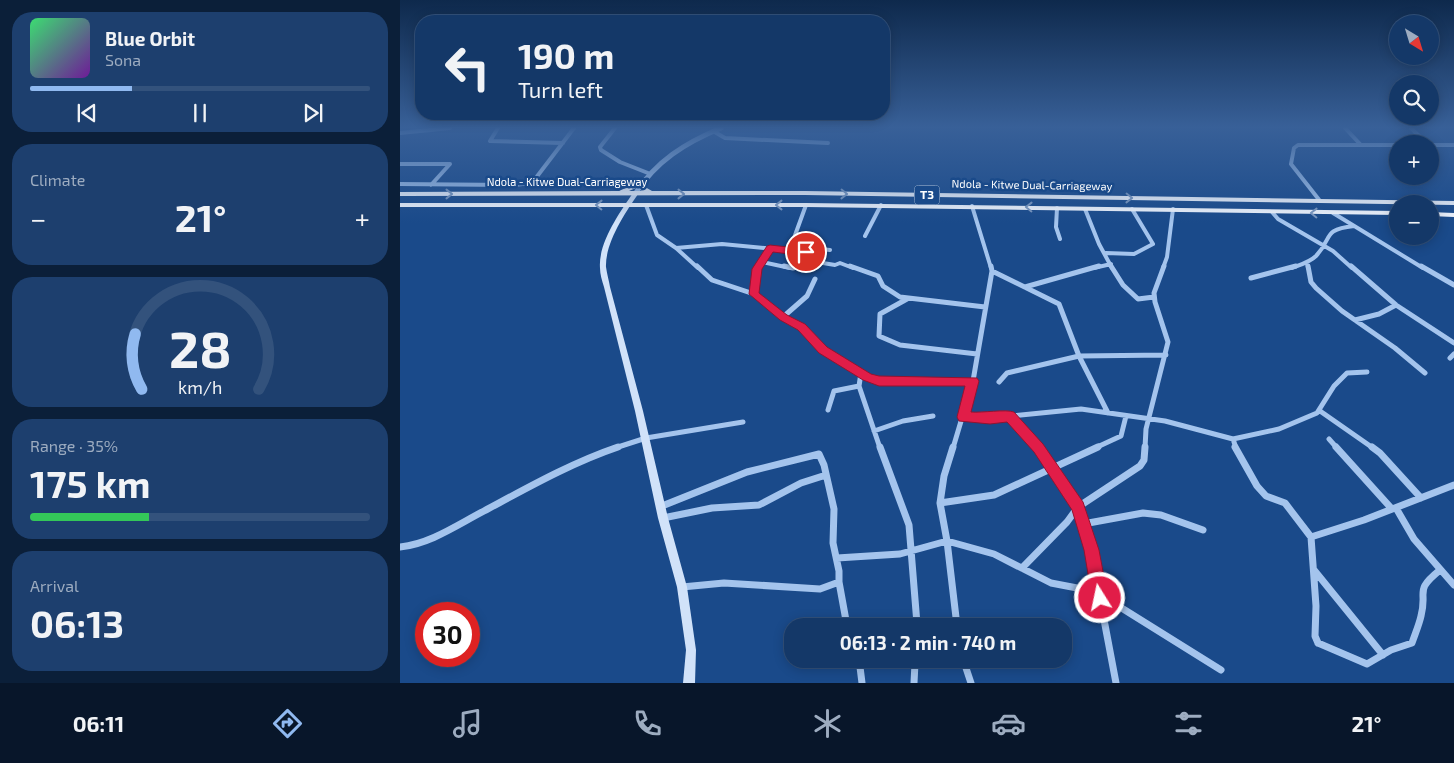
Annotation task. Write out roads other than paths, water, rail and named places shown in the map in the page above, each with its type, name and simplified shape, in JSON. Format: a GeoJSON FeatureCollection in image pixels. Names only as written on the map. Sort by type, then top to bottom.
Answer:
{"type":"FeatureCollection","features":[{"type":"Feature","properties":{"kind":"highway"},"geometry":{"type":"LineString","coordinates":[[618,194],[641,183],[642,188],[651,194]]}},
{"type":"Feature","properties":{"kind":"highway","name":"Ndola - Kitwe Dual-Carriageway"},"geometry":{"type":"LineString","coordinates":[[400,194],[824,193],[1454,203]]}},
{"type":"Feature","properties":{"kind":"highway"},"geometry":{"type":"LineString","coordinates":[[404,205],[418,194]]}},
{"type":"Feature","properties":{"kind":"highway","name":"Ndola - Kitwe Dual-Carriageway"},"geometry":{"type":"LineString","coordinates":[[404,205],[627,206],[806,204],[1389,214]]}},
{"type":"Feature","properties":{"kind":"highway"},"geometry":{"type":"LineString","coordinates":[[1439,214],[1454,215]]}},
{"type":"Feature","properties":{"kind":"main road"},"geometry":{"type":"LineString","coordinates":[[635,194],[627,206],[610,243],[603,266],[646,438],[662,506],[663,518],[682,587],[691,650],[689,683]]}},
{"type":"Feature","properties":{"kind":"street"},"geometry":{"type":"LineString","coordinates":[[400,184],[532,183],[550,160]]}},
{"type":"Feature","properties":{"kind":"street"},"geometry":{"type":"LineString","coordinates":[[616,160],[648,173]]}},
{"type":"Feature","properties":{"kind":"street"},"geometry":{"type":"LineString","coordinates":[[635,194],[648,173],[663,160]]}},
{"type":"Feature","properties":{"kind":"street"},"geometry":{"type":"LineString","coordinates":[[1292,160],[1291,164],[1320,201]]}},
{"type":"Feature","properties":{"kind":"street"},"geometry":{"type":"LineString","coordinates":[[400,164],[450,164],[431,184]]}},
{"type":"Feature","properties":{"kind":"street"},"geometry":{"type":"LineString","coordinates":[[790,250],[806,204]]}},
{"type":"Feature","properties":{"kind":"street"},"geometry":{"type":"LineString","coordinates":[[646,205],[656,234],[676,248],[712,280],[754,294],[784,318],[802,327],[823,350],[861,373],[879,381],[973,381]]}},
{"type":"Feature","properties":{"kind":"street"},"geometry":{"type":"LineString","coordinates":[[866,236],[881,205]]}},
{"type":"Feature","properties":{"kind":"street"},"geometry":{"type":"LineString","coordinates":[[956,618],[947,541],[940,503],[944,476],[973,381],[992,271],[972,206]]}},
{"type":"Feature","properties":{"kind":"street"},"geometry":{"type":"LineString","coordinates":[[1058,208],[1056,227],[1060,240]]}},
{"type":"Feature","properties":{"kind":"street"},"geometry":{"type":"LineString","coordinates":[[1085,208],[1089,222],[1117,278],[1132,296],[1138,299],[1154,297]]}},
{"type":"Feature","properties":{"kind":"street"},"geometry":{"type":"LineString","coordinates":[[1106,253],[1134,254],[1153,244],[1132,209]]}},
{"type":"Feature","properties":{"kind":"street"},"geometry":{"type":"LineString","coordinates":[[1022,568],[1067,522],[1078,507],[1127,476],[1140,466],[1145,456],[1146,429],[1166,355],[1167,336],[1154,297],[1156,284],[1164,269],[1167,257],[1173,209]]}},
{"type":"Feature","properties":{"kind":"street"},"geometry":{"type":"LineString","coordinates":[[1272,212],[1277,218],[1333,251],[1396,305],[1454,343]]}},
{"type":"Feature","properties":{"kind":"street"},"geometry":{"type":"LineString","coordinates":[[1333,213],[1403,257],[1454,285]]}},
{"type":"Feature","properties":{"kind":"street"},"geometry":{"type":"LineString","coordinates":[[1251,278],[1307,262],[1316,255],[1329,234],[1335,230],[1355,226]]}},
{"type":"Feature","properties":{"kind":"street"},"geometry":{"type":"LineString","coordinates":[[676,248],[692,244],[806,252],[811,248],[830,250]]}},
{"type":"Feature","properties":{"kind":"street"},"geometry":{"type":"LineString","coordinates":[[754,294],[757,269],[770,248]]}},
{"type":"Feature","properties":{"kind":"street"},"geometry":{"type":"LineString","coordinates":[[762,262],[793,268],[817,262],[840,264],[878,276],[885,288],[900,297],[985,307]]}},
{"type":"Feature","properties":{"kind":"street"},"geometry":{"type":"LineString","coordinates":[[1307,262],[1312,282],[1316,288],[1355,320],[1400,352],[1425,374]]}},
{"type":"Feature","properties":{"kind":"street"},"geometry":{"type":"LineString","coordinates":[[1025,287],[1068,275],[1083,268],[1111,264]]}},
{"type":"Feature","properties":{"kind":"street"},"geometry":{"type":"LineString","coordinates":[[992,271],[1060,304],[1079,356],[1108,413]]}},
{"type":"Feature","properties":{"kind":"street"},"geometry":{"type":"LineString","coordinates":[[784,318],[803,300],[813,286],[814,279]]}},
{"type":"Feature","properties":{"kind":"street"},"geometry":{"type":"LineString","coordinates":[[907,299],[880,314],[879,336],[900,346],[977,354]]}},
{"type":"Feature","properties":{"kind":"street"},"geometry":{"type":"LineString","coordinates":[[1355,320],[1379,314],[1396,305]]}},
{"type":"Feature","properties":{"kind":"street"},"geometry":{"type":"LineString","coordinates":[[999,382],[1007,373],[1079,356],[1166,355]]}},
{"type":"Feature","properties":{"kind":"street"},"geometry":{"type":"LineString","coordinates":[[963,417],[990,418],[1075,409],[1149,418],[1233,439],[1279,429],[1320,411],[1334,386],[1347,373],[1368,372]]}},
{"type":"Feature","properties":{"kind":"street"},"geometry":{"type":"LineString","coordinates":[[861,373],[859,386],[909,525],[917,618]]}},
{"type":"Feature","properties":{"kind":"street"},"geometry":{"type":"LineString","coordinates":[[828,410],[834,391],[859,386]]}},
{"type":"Feature","properties":{"kind":"street"},"geometry":{"type":"LineString","coordinates":[[1320,411],[1380,453],[1421,498]]}},
{"type":"Feature","properties":{"kind":"street"},"geometry":{"type":"LineString","coordinates":[[874,431],[903,421],[933,416]]}},
{"type":"Feature","properties":{"kind":"street"},"geometry":{"type":"LineString","coordinates":[[1010,416],[1032,440],[1078,507],[1092,550],[1116,683]]}},
{"type":"Feature","properties":{"kind":"street"},"geometry":{"type":"LineString","coordinates":[[940,503],[994,495],[1025,482],[1121,436],[1126,416]]}},
{"type":"Feature","properties":{"kind":"street"},"geometry":{"type":"LineString","coordinates":[[400,547],[429,540],[544,479],[601,452],[646,438],[743,422]]}},
{"type":"Feature","properties":{"kind":"street"},"geometry":{"type":"LineString","coordinates":[[1233,439],[1236,450],[1257,486],[1266,496],[1285,504],[1310,537],[1316,606],[1315,636],[1316,641],[1318,643],[1316,642],[1368,664],[1391,650],[1412,644],[1422,614],[1422,590],[1428,580],[1440,570]]}},
{"type":"Feature","properties":{"kind":"street"},"geometry":{"type":"LineString","coordinates":[[1329,439],[1394,508],[1414,539],[1454,585]]}},
{"type":"Feature","properties":{"kind":"street"},"geometry":{"type":"LineString","coordinates":[[662,506],[747,472],[816,454],[821,455],[834,508],[833,543],[846,618]]}},
{"type":"Feature","properties":{"kind":"street"},"geometry":{"type":"LineString","coordinates":[[663,518],[712,508],[758,505],[768,502],[800,483],[826,475]]}},
{"type":"Feature","properties":{"kind":"street"},"geometry":{"type":"LineString","coordinates":[[1310,537],[1454,485]]}},
{"type":"Feature","properties":{"kind":"street"},"geometry":{"type":"LineString","coordinates":[[1083,524],[1144,513],[1161,515],[1203,530]]}},
{"type":"Feature","properties":{"kind":"street"},"geometry":{"type":"LineString","coordinates":[[837,558],[900,554],[947,541],[994,554],[1051,583],[1099,595],[1222,670]]}},
{"type":"Feature","properties":{"kind":"street"},"geometry":{"type":"LineString","coordinates":[[1314,569],[1383,655]]}},
{"type":"Feature","properties":{"kind":"street"},"geometry":{"type":"LineString","coordinates":[[682,587],[724,583],[820,589],[839,582]]}},
{"type":"Feature","properties":{"kind":"street"},"geometry":{"type":"LineString","coordinates":[[860,668],[862,683]]}},
{"type":"Feature","properties":{"kind":"street"},"geometry":{"type":"LineString","coordinates":[[914,683],[915,668]]}},
{"type":"Feature","properties":{"kind":"street"},"geometry":{"type":"LineString","coordinates":[[966,668],[970,683]]}}]}
